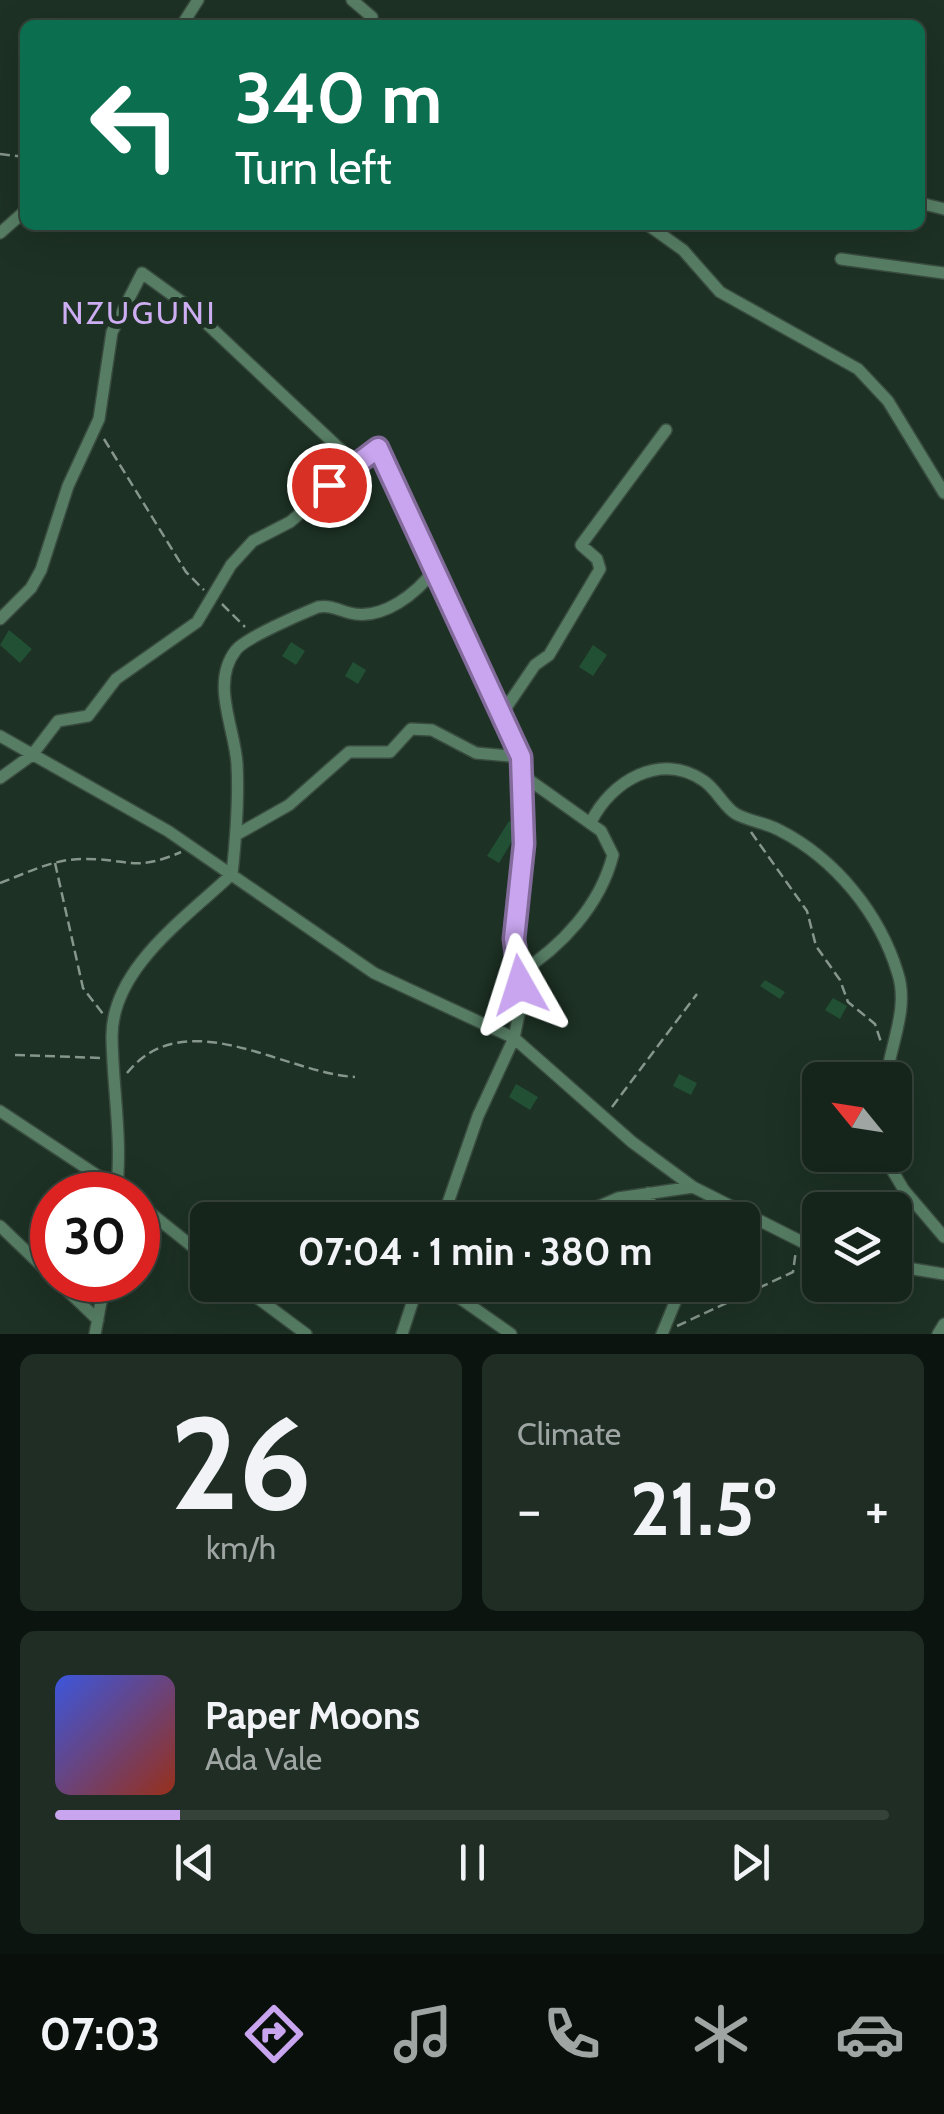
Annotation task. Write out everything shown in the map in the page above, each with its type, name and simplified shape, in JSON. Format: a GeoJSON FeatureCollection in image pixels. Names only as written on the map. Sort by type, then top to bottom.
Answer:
{"type":"FeatureCollection","features":[{"type":"Feature","properties":{"kind":"street"},"geometry":{"type":"LineString","coordinates":[[352,0],[372,17]]}},
{"type":"Feature","properties":{"kind":"street"},"geometry":{"type":"LineString","coordinates":[[0,232],[20,215]]}},
{"type":"Feature","properties":{"kind":"street"},"geometry":{"type":"LineString","coordinates":[[655,230],[683,250],[720,292],[858,369],[888,401],[944,493]]}},
{"type":"Feature","properties":{"kind":"street"},"geometry":{"type":"LineString","coordinates":[[841,259],[944,272]]}},
{"type":"Feature","properties":{"kind":"street"},"geometry":{"type":"LineString","coordinates":[[0,618],[31,588],[41,570],[68,486],[97,425],[112,332],[142,273],[189,308],[356,464]]}},
{"type":"Feature","properties":{"kind":"street"},"geometry":{"type":"LineString","coordinates":[[501,716],[535,665],[549,655],[600,569],[598,559],[581,545],[666,430]]}},
{"type":"Feature","properties":{"kind":"street"},"geometry":{"type":"LineString","coordinates":[[0,778],[32,755],[58,722],[88,716],[116,680],[197,622],[253,540],[290,522],[378,448],[521,757],[525,776],[524,844],[514,939],[520,1009],[514,1038],[478,1116],[450,1202]]}},
{"type":"Feature","properties":{"kind":"street"},"geometry":{"type":"LineString","coordinates":[[119,1172],[112,1028],[119,1000],[145,958],[232,874],[237,762],[228,720],[226,672],[238,646],[253,635],[289,623],[318,606],[354,614],[392,606],[425,582],[435,569]]}},
{"type":"Feature","properties":{"kind":"street"},"geometry":{"type":"LineString","coordinates":[[236,835],[289,806],[349,752],[390,752],[411,729],[432,730],[476,753],[521,757]]}},
{"type":"Feature","properties":{"kind":"street"},"geometry":{"type":"LineString","coordinates":[[0,736],[194,848],[288,918],[374,973],[514,1038],[693,1187],[802,1243]]}},
{"type":"Feature","properties":{"kind":"street"},"geometry":{"type":"LineString","coordinates":[[591,822],[616,788],[662,768],[702,780],[738,814],[779,830],[831,864],[879,932],[902,988],[889,1062]]}},
{"type":"Feature","properties":{"kind":"street"},"geometry":{"type":"LineString","coordinates":[[518,974],[562,944],[612,861],[611,843],[591,822],[525,776]]}},
{"type":"Feature","properties":{"kind":"street"},"geometry":{"type":"LineString","coordinates":[[0,1111],[90,1172]]}},
{"type":"Feature","properties":{"kind":"street"},"geometry":{"type":"LineString","coordinates":[[894,1172],[944,1237]]}},
{"type":"Feature","properties":{"kind":"street"},"geometry":{"type":"LineString","coordinates":[[609,1202],[693,1187]]}},
{"type":"Feature","properties":{"kind":"street"},"geometry":{"type":"LineString","coordinates":[[648,1193],[650,1202]]}},
{"type":"Feature","properties":{"kind":"street"},"geometry":{"type":"LineString","coordinates":[[160,1221],[190,1245]]}},
{"type":"Feature","properties":{"kind":"street"},"geometry":{"type":"LineString","coordinates":[[0,1226],[98,1320]]}},
{"type":"Feature","properties":{"kind":"street"},"geometry":{"type":"LineString","coordinates":[[912,1269],[944,1274]]}},
{"type":"Feature","properties":{"kind":"street"},"geometry":{"type":"LineString","coordinates":[[96,1334],[101,1302]]}},
{"type":"Feature","properties":{"kind":"street"},"geometry":{"type":"LineString","coordinates":[[263,1302],[306,1334]]}},
{"type":"Feature","properties":{"kind":"street"},"geometry":{"type":"LineString","coordinates":[[402,1334],[412,1302]]}},
{"type":"Feature","properties":{"kind":"street"},"geometry":{"type":"LineString","coordinates":[[465,1302],[511,1334]]}},
{"type":"Feature","properties":{"kind":"street"},"geometry":{"type":"LineString","coordinates":[[664,1331],[675,1302]]}},
{"type":"Feature","properties":{"kind":"street"},"geometry":{"type":"LineString","coordinates":[[938,1334],[944,1324]]}},
{"type":"Feature","properties":{"kind":"path"},"geometry":{"type":"LineString","coordinates":[[97,425],[186,572],[253,635]]}},
{"type":"Feature","properties":{"kind":"path"},"geometry":{"type":"LineString","coordinates":[[738,814],[807,911],[816,946],[840,980],[848,1002],[875,1024],[883,1062]]}},
{"type":"Feature","properties":{"kind":"path"},"geometry":{"type":"LineString","coordinates":[[0,883],[54,863],[86,859],[151,866],[194,848]]}},
{"type":"Feature","properties":{"kind":"path"},"geometry":{"type":"LineString","coordinates":[[54,863],[84,988],[112,1028]]}},
{"type":"Feature","properties":{"kind":"path"},"geometry":{"type":"LineString","coordinates":[[606,1116],[697,994]]}},
{"type":"Feature","properties":{"kind":"path"},"geometry":{"type":"LineString","coordinates":[[116,1092],[128,1070],[147,1054],[179,1042],[268,1053],[318,1070],[355,1077]]}},
{"type":"Feature","properties":{"kind":"path"},"geometry":{"type":"LineString","coordinates":[[14,1054],[114,1059]]}},
{"type":"Feature","properties":{"kind":"path"},"geometry":{"type":"LineString","coordinates":[[664,1331],[793,1272],[794,1240]]}},
{"type":"Feature","properties":{"kind":"building"},"geometry":{"type":"Polygon","coordinates":[[[9,630],[32,649],[20,663],[0,645],[9,630]]]}},
{"type":"Feature","properties":{"kind":"building"},"geometry":{"type":"Polygon","coordinates":[[[291,642],[305,651],[296,665],[282,656],[291,642]]]}},
{"type":"Feature","properties":{"kind":"building"},"geometry":{"type":"Polygon","coordinates":[[[593,645],[607,655],[593,676],[579,667],[593,645]]]}},
{"type":"Feature","properties":{"kind":"building"},"geometry":{"type":"Polygon","coordinates":[[[353,662],[366,670],[358,684],[345,676],[353,662]]]}},
{"type":"Feature","properties":{"kind":"building"},"geometry":{"type":"Polygon","coordinates":[[[509,821],[520,828],[499,863],[487,856],[509,821]]]}},
{"type":"Feature","properties":{"kind":"building"},"geometry":{"type":"Polygon","coordinates":[[[765,980],[785,992],[780,999],[760,986],[765,980]]]}},
{"type":"Feature","properties":{"kind":"building"},"geometry":{"type":"Polygon","coordinates":[[[833,998],[847,1006],[840,1019],[825,1010],[833,998]]]}},
{"type":"Feature","properties":{"kind":"building"},"geometry":{"type":"Polygon","coordinates":[[[679,1074],[697,1083],[691,1095],[673,1086],[679,1074]]]}},
{"type":"Feature","properties":{"kind":"building"},"geometry":{"type":"Polygon","coordinates":[[[516,1084],[538,1097],[530,1110],[509,1097],[516,1084]]]}},
{"type":"Feature","properties":{"kind":"district","name":"NZUGUNI"},"geometry":{"type":"Point","coordinates":[139,313]}},
{"type":"Feature","properties":{"kind":"route"},"geometry":{"type":"LineString","coordinates":[[329,485],[378,448],[521,757],[525,776],[524,844],[514,939],[520,985]]}}]}
